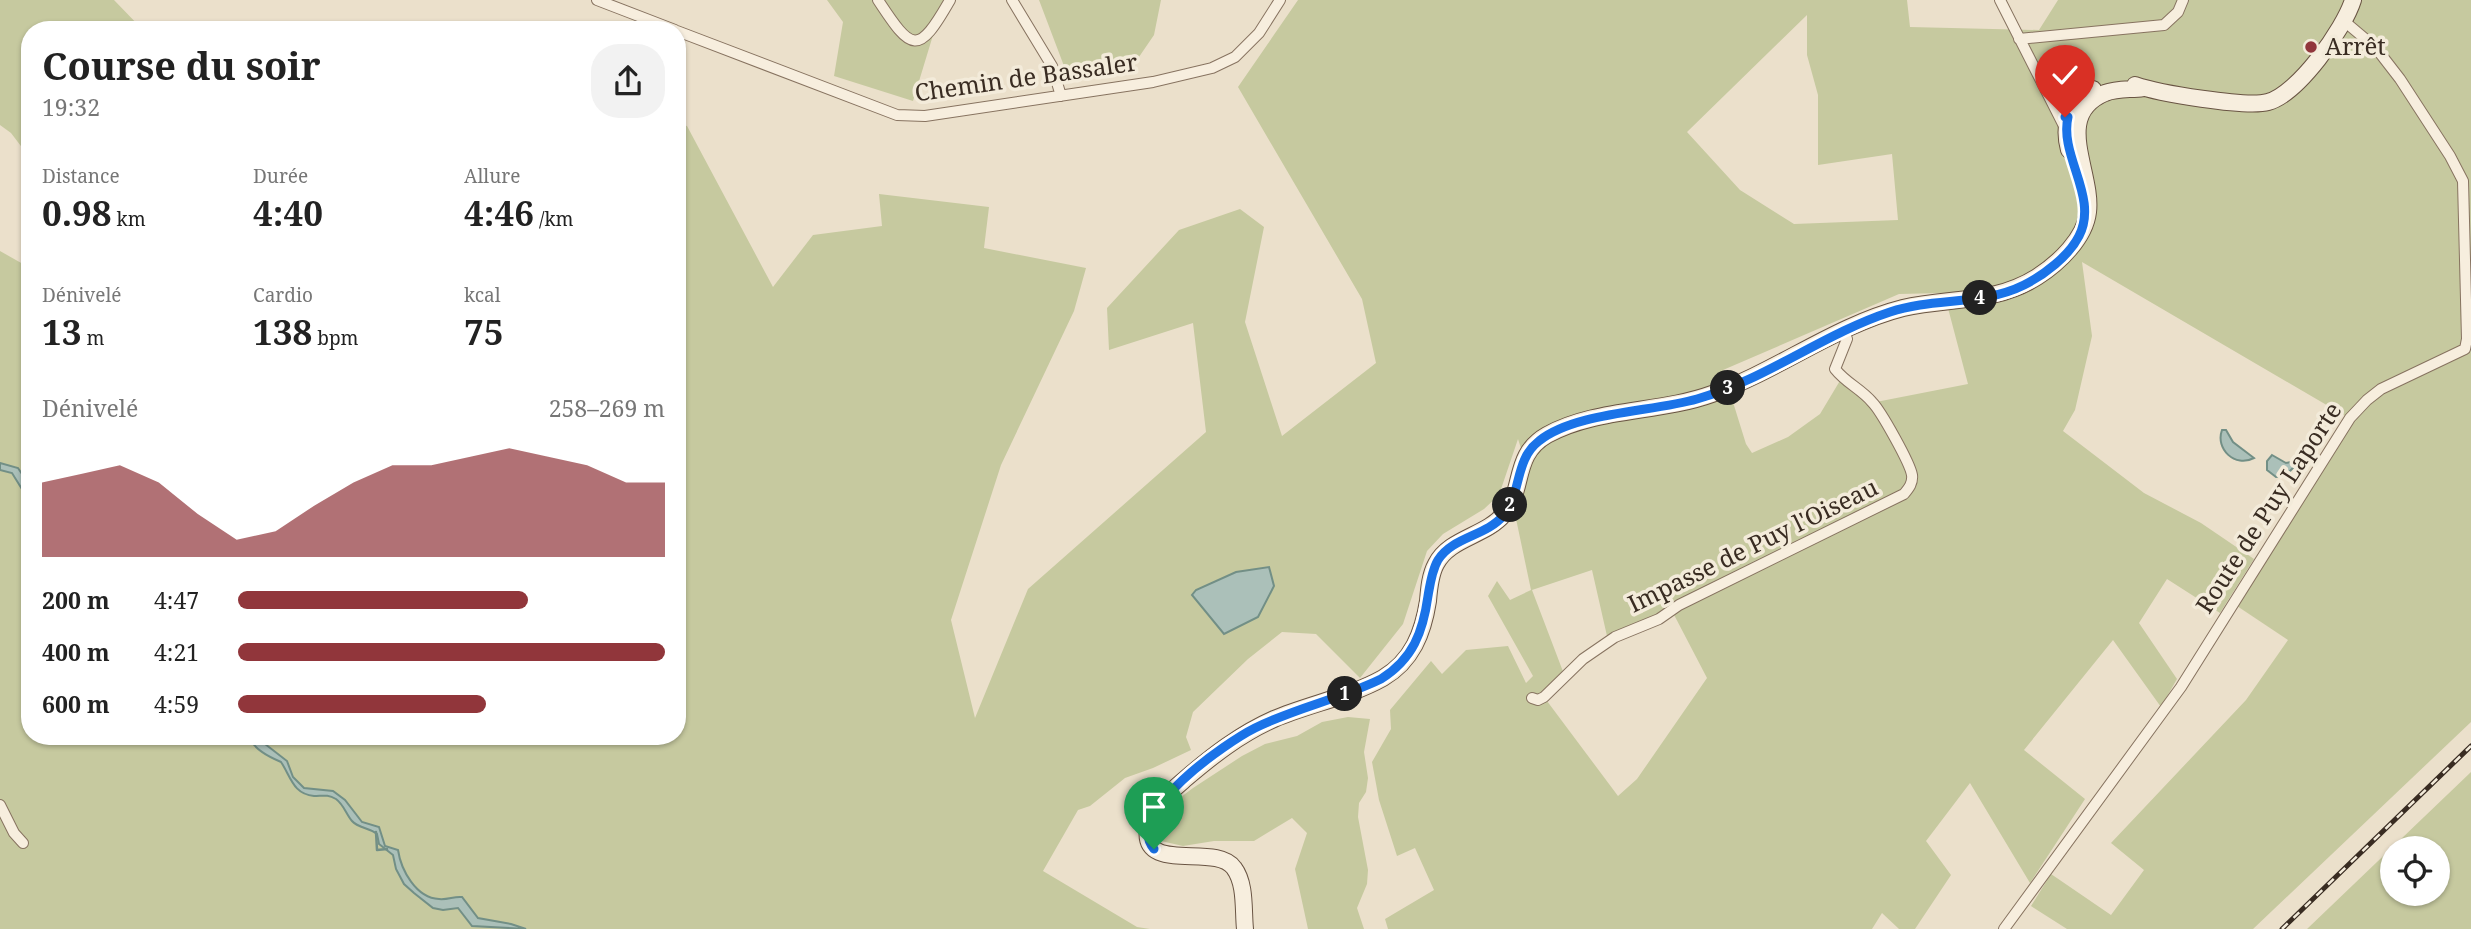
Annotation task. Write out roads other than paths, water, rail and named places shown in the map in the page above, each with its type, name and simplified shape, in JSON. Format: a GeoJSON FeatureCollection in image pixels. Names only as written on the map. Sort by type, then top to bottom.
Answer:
{"type":"FeatureCollection","features":[{"type":"Feature","properties":{"kind":"main road"},"geometry":{"type":"LineString","coordinates":[[2080,234],[2083,202],[2068,148],[2070,113],[2102,84],[2126,83],[2238,103],[2268,102],[2291,89],[2335,37],[2353,0]]}},
{"type":"Feature","properties":{"kind":"main road"},"geometry":{"type":"LineString","coordinates":[[1245,929],[1241,887],[1237,872],[1231,864],[1215,857],[1166,855],[1154,849],[1150,843],[1149,823],[1168,794],[1219,751],[1253,729],[1363,687],[1396,669],[1420,637],[1433,571],[1438,559],[1451,547],[1490,527],[1502,517],[1509,507],[1523,462],[1530,450],[1547,435],[1586,422],[1709,395],[1750,379],[1844,331],[1904,308],[1984,298],[2016,288],[2052,267],[2080,234],[2089,210],[2077,127],[2070,113]]}},
{"type":"Feature","properties":{"kind":"street","name":"Chemin de Bassaler"},"geometry":{"type":"LineString","coordinates":[[597,0],[652,21]]}},
{"type":"Feature","properties":{"kind":"street"},"geometry":{"type":"LineString","coordinates":[[878,0],[892,21],[911,41],[919,42],[927,37],[950,0]]}},
{"type":"Feature","properties":{"kind":"street"},"geometry":{"type":"LineString","coordinates":[[1012,0],[1052,66],[1061,96]]}},
{"type":"Feature","properties":{"kind":"street","name":"Chemin de Bassaler"},"geometry":{"type":"LineString","coordinates":[[686,34],[897,115],[925,116],[1153,82],[1212,68],[1235,57],[1259,33],[1280,0]]}},
{"type":"Feature","properties":{"kind":"street"},"geometry":{"type":"LineString","coordinates":[[2000,0],[2049,94],[2070,113]]}},
{"type":"Feature","properties":{"kind":"street"},"geometry":{"type":"LineString","coordinates":[[2019,38],[2164,25],[2178,12],[2183,0]]}},
{"type":"Feature","properties":{"kind":"street","name":"Route de Puy Laporte"},"geometry":{"type":"LineString","coordinates":[[2004,929],[2181,687],[2350,418],[2381,389],[2465,349],[2467,339],[2462,181],[2450,156],[2400,79],[2376,48],[2344,21]]}},
{"type":"Feature","properties":{"kind":"street","name":"Impasse de Puy l'Oiseau"},"geometry":{"type":"LineString","coordinates":[[1532,698],[1538,700],[1544,697],[1583,659],[1615,637],[1658,619],[1679,605],[1904,494],[1910,486],[1912,476],[1909,465],[1873,402],[1843,379],[1835,369],[1847,339],[1844,331]]}},
{"type":"Feature","properties":{"kind":"street"},"geometry":{"type":"LineString","coordinates":[[0,805],[14,833],[23,843]]}},
{"type":"Feature","properties":{"kind":"water"},"geometry":{"type":"Polygon","coordinates":[[[2222,430],[2226,430],[2233,442],[2254,458],[2240,461],[2228,455],[2221,444],[2222,430]]]}},
{"type":"Feature","properties":{"kind":"water"},"geometry":{"type":"Polygon","coordinates":[[[2272,455],[2286,463],[2296,461],[2297,464],[2285,476],[2276,477],[2267,470],[2267,461],[2272,455]]]}},
{"type":"Feature","properties":{"kind":"water"},"geometry":{"type":"Polygon","coordinates":[[[0,463],[18,468],[21,472],[21,488],[12,473],[0,470],[0,463]]]}},
{"type":"Feature","properties":{"kind":"water"},"geometry":{"type":"Polygon","coordinates":[[[1269,567],[1274,586],[1258,617],[1224,634],[1192,595],[1196,590],[1236,572],[1269,567]]]}},
{"type":"Feature","properties":{"kind":"water"},"geometry":{"type":"Polygon","coordinates":[[[266,745],[287,761],[293,777],[304,788],[333,791],[345,800],[362,822],[379,827],[385,846],[398,850],[406,874],[423,894],[439,899],[462,897],[478,918],[526,929],[472,926],[458,908],[433,908],[404,884],[396,869],[393,855],[379,844],[377,834],[355,823],[336,799],[301,792],[293,784],[281,762],[255,746],[266,745]]]}},
{"type":"Feature","properties":{"kind":"waterway"},"geometry":{"type":"LineString","coordinates":[[376,832],[377,850],[387,849]]}},
{"type":"Feature","properties":{"kind":"railway"},"geometry":{"type":"LineString","coordinates":[[2282,929],[2471,746]]}},
{"type":"Feature","properties":{"kind":"place","name":"Arrêt"},"geometry":{"type":"Point","coordinates":[2311,47]}}]}
